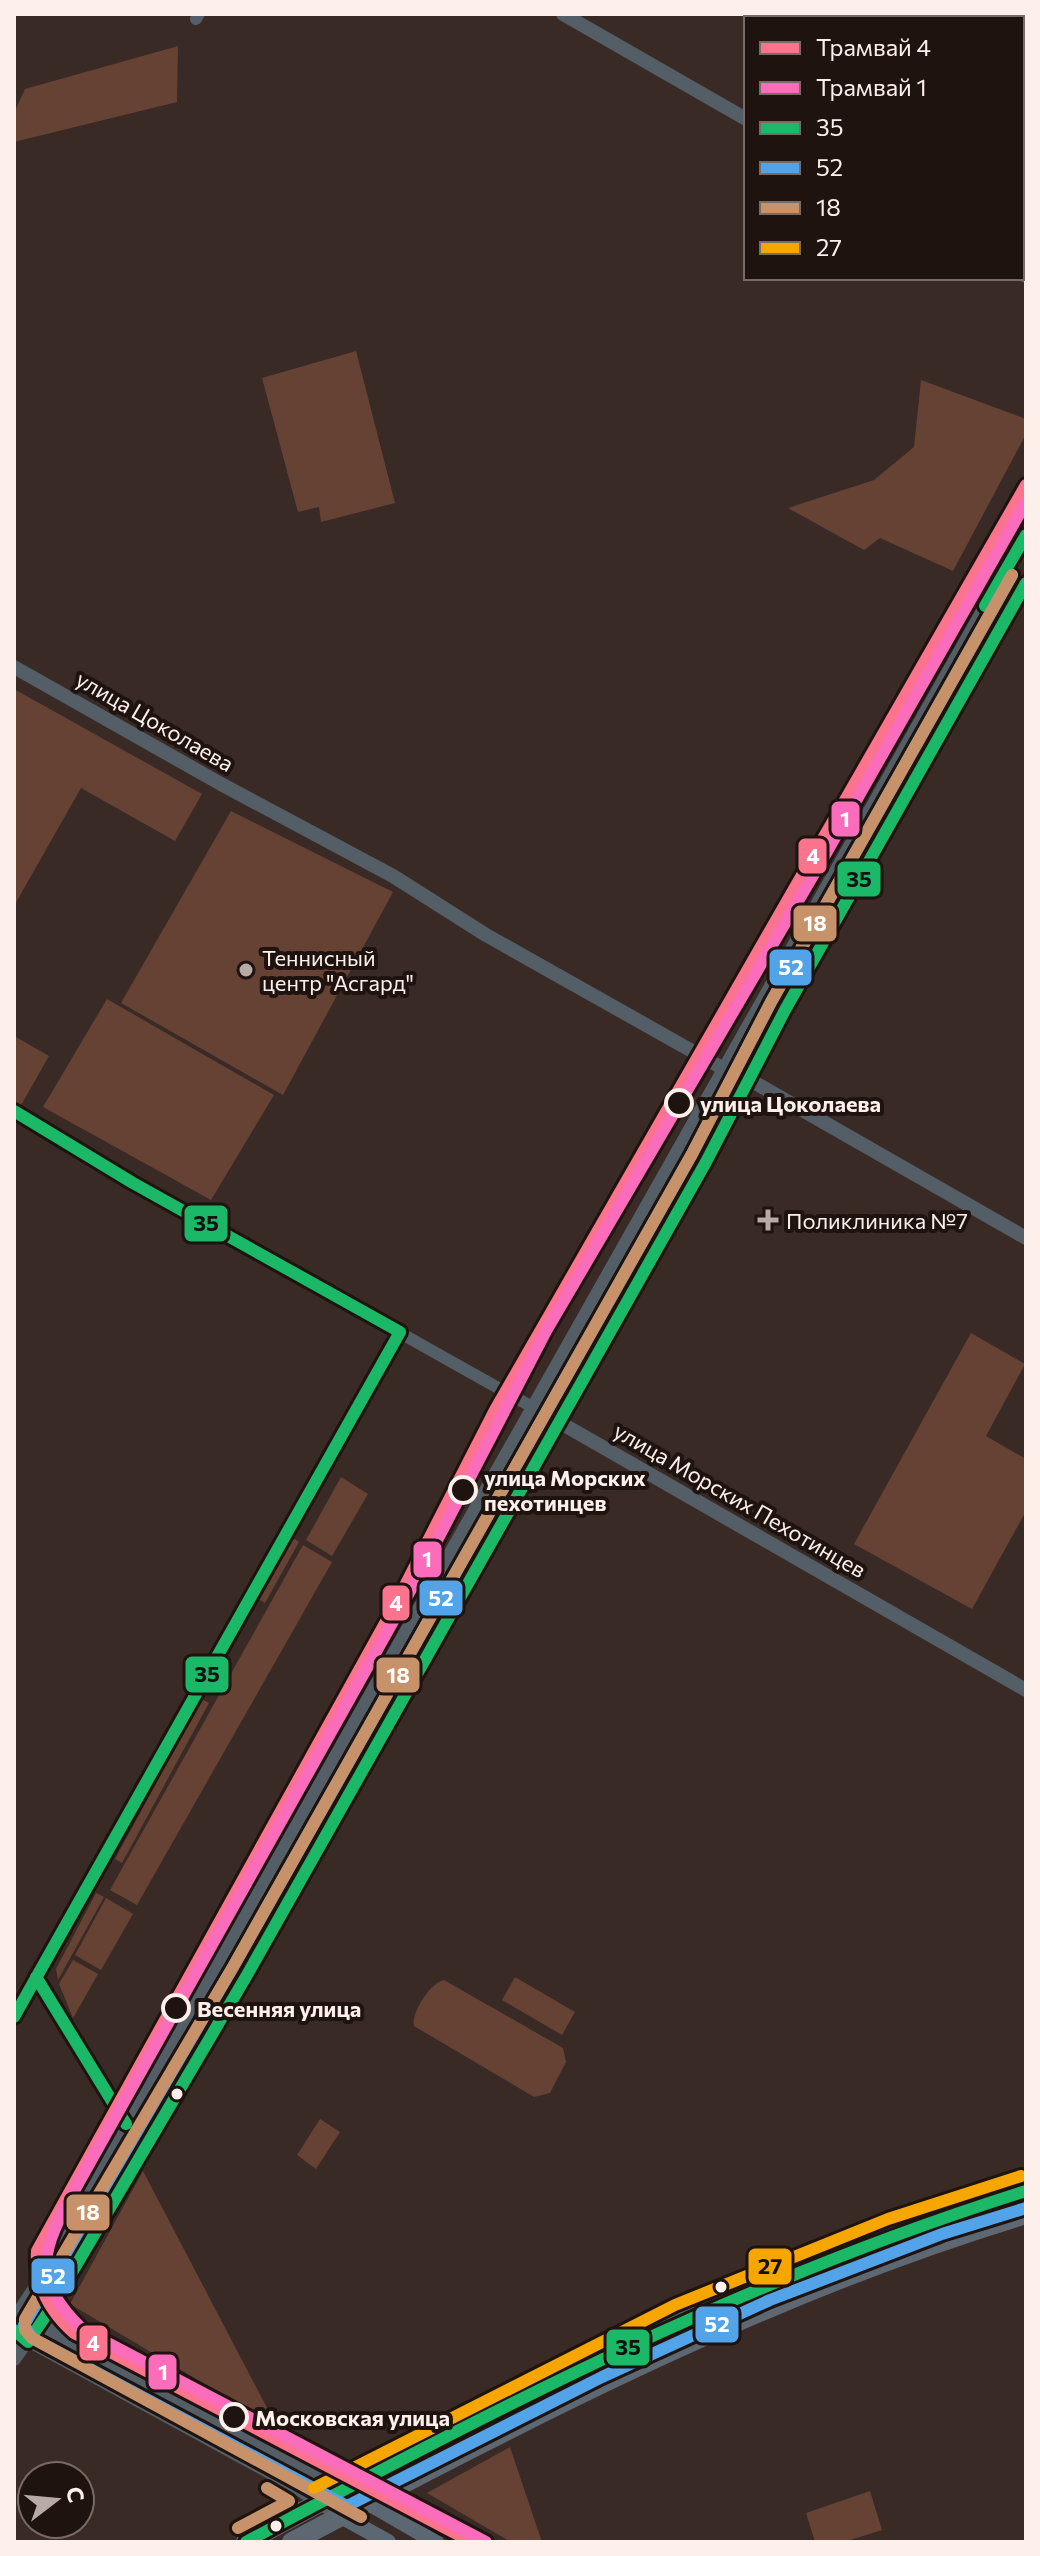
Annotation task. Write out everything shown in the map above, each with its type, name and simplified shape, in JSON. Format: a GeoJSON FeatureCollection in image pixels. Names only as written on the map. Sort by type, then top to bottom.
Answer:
{"type":"FeatureCollection","features":[{"type":"Feature","properties":{"kind":"highway"},"geometry":{"type":"LineString","coordinates":[[246,2542],[681,2320],[894,2234],[1026,2191]]}},
{"type":"Feature","properties":{"kind":"highway"},"geometry":{"type":"LineString","coordinates":[[292,2542],[737,2321],[902,2256],[1026,2214]]}},
{"type":"Feature","properties":{"kind":"main road"},"geometry":{"type":"LineString","coordinates":[[369,2503],[436,2542]]}},
{"type":"Feature","properties":{"kind":"main road"},"geometry":{"type":"LineString","coordinates":[[341,2516],[388,2542]]}},
{"type":"Feature","properties":{"kind":"street"},"geometry":{"type":"LineString","coordinates":[[563,14],[744,118]]}},
{"type":"Feature","properties":{"kind":"street"},"geometry":{"type":"LineString","coordinates":[[14,2320],[39,2282],[536,1408],[1026,535]]}},
{"type":"Feature","properties":{"kind":"street"},"geometry":{"type":"LineString","coordinates":[[14,2359],[40,2324],[247,1975],[1026,583]]}},
{"type":"Feature","properties":{"kind":"street","name":"улица Цоколаева"},"geometry":{"type":"LineString","coordinates":[[14,667],[221,784],[393,876],[486,935],[724,1069],[750,1080],[1026,1238]]}},
{"type":"Feature","properties":{"kind":"street","name":"улица Морских Пехотинцев"},"geometry":{"type":"LineString","coordinates":[[14,1111],[133,1183],[536,1408],[1026,1690]]}},
{"type":"Feature","properties":{"kind":"street"},"geometry":{"type":"LineString","coordinates":[[14,2328],[40,2324],[369,2503]]}},
{"type":"Feature","properties":{"kind":"street"},"geometry":{"type":"LineString","coordinates":[[14,2328],[28,2342],[321,2502],[341,2516]]}},
{"type":"Feature","properties":{"kind":"shaded area"},"geometry":{"type":"Polygon","coordinates":[[[178,46],[177,102],[14,142],[14,113],[25,89],[178,46]]]}},
{"type":"Feature","properties":{"kind":"shaded area"},"geometry":{"type":"Polygon","coordinates":[[[356,351],[395,503],[321,522],[319,507],[298,512],[262,378],[356,351]]]}},
{"type":"Feature","properties":{"kind":"shaded area"},"geometry":{"type":"Polygon","coordinates":[[[921,380],[1026,419],[1026,434],[953,571],[880,538],[864,550],[788,508],[874,480],[914,447],[921,380]]]}},
{"type":"Feature","properties":{"kind":"shaded area"},"geometry":{"type":"Polygon","coordinates":[[[14,689],[202,794],[175,841],[81,788],[14,906],[14,689]]]}},
{"type":"Feature","properties":{"kind":"shaded area","name":"Теннисный центр \"Асгард\""},"geometry":{"type":"Polygon","coordinates":[[[231,811],[393,892],[283,1095],[121,1003],[231,811]]]}},
{"type":"Feature","properties":{"kind":"shaded area"},"geometry":{"type":"Polygon","coordinates":[[[107,999],[274,1095],[211,1200],[43,1107],[107,999]]]}},
{"type":"Feature","properties":{"kind":"shaded area"},"geometry":{"type":"Polygon","coordinates":[[[14,1036],[49,1056],[20,1107],[14,1103],[14,1036]]]}},
{"type":"Feature","properties":{"kind":"shaded area"},"geometry":{"type":"Polygon","coordinates":[[[971,1333],[1025,1364],[986,1436],[1026,1459],[1026,1511],[972,1609],[854,1544],[971,1333]]]}},
{"type":"Feature","properties":{"kind":"shaded area"},"geometry":{"type":"Polygon","coordinates":[[[341,1477],[368,1494],[332,1556],[306,1540],[341,1477]]]}},
{"type":"Feature","properties":{"kind":"shaded area"},"geometry":{"type":"Polygon","coordinates":[[[292,1537],[299,1542],[265,1603],[258,1599],[292,1537]]]}},
{"type":"Feature","properties":{"kind":"shaded area"},"geometry":{"type":"Polygon","coordinates":[[[303,1545],[332,1562],[137,1905],[110,1890],[303,1545]]]}},
{"type":"Feature","properties":{"kind":"shaded area"},"geometry":{"type":"Polygon","coordinates":[[[202,1699],[209,1703],[122,1863],[115,1859],[202,1699]]]}},
{"type":"Feature","properties":{"kind":"shaded area"},"geometry":{"type":"Polygon","coordinates":[[[96,1893],[104,1897],[58,1980],[56,1969],[96,1893]]]}},
{"type":"Feature","properties":{"kind":"shaded area"},"geometry":{"type":"Polygon","coordinates":[[[106,1898],[133,1914],[101,1970],[75,1955],[106,1898]]]}},
{"type":"Feature","properties":{"kind":"shaded area"},"geometry":{"type":"Polygon","coordinates":[[[73,1960],[98,1974],[73,2018],[59,1984],[73,1960]]]}},
{"type":"Feature","properties":{"kind":"shaded area"},"geometry":{"type":"Polygon","coordinates":[[[515,1977],[575,2012],[562,2035],[502,2000],[515,1977]]]}},
{"type":"Feature","properties":{"kind":"shaded area"},"geometry":{"type":"Polygon","coordinates":[[[444,1980],[563,2048],[566,2062],[550,2093],[534,2097],[414,2026],[415,2014],[423,1999],[444,1980]]]}},
{"type":"Feature","properties":{"kind":"shaded area"},"geometry":{"type":"Polygon","coordinates":[[[320,2119],[340,2132],[316,2169],[297,2155],[320,2119]]]}},
{"type":"Feature","properties":{"kind":"shaded area"},"geometry":{"type":"Polygon","coordinates":[[[143,2171],[277,2427],[70,2304],[143,2171]]]}},
{"type":"Feature","properties":{"kind":"shaded area"},"geometry":{"type":"Polygon","coordinates":[[[510,2447],[542,2542],[511,2542],[427,2493],[510,2447]]]}},
{"type":"Feature","properties":{"kind":"shaded area"},"geometry":{"type":"Polygon","coordinates":[[[870,2491],[882,2530],[844,2542],[815,2542],[806,2513],[870,2491]]]}},
{"type":"Feature","properties":{"kind":"tram line","name":"4"},"geometry":{"type":"LineString","coordinates":[[472,2542],[74,2333],[57,2316],[45,2296],[38,2275],[37,2251],[393,1609],[495,1410],[1026,485]]}},
{"type":"Feature","properties":{"kind":"tram line","name":"1"},"geometry":{"type":"LineString","coordinates":[[486,2542],[83,2330],[53,2292],[46,2259],[50,2242],[79,2182],[420,1573],[546,1331],[825,855],[1026,502]]}},
{"type":"Feature","properties":{"kind":"transit line","name":"18"},"geometry":{"type":"LineString","coordinates":[[971,598],[1012,527]]}},
{"type":"Feature","properties":{"kind":"transit line","name":"35"},"geometry":{"type":"LineString","coordinates":[[985,606],[1026,535]]}},
{"type":"Feature","properties":{"kind":"transit line","name":"52"},"geometry":{"type":"LineString","coordinates":[[1012,575],[771,1002],[692,1154],[233,1967],[24,2325],[32,2338],[347,2506],[602,2377],[770,2300],[942,2234],[1026,2208]]}},
{"type":"Feature","properties":{"kind":"transit line","name":"18"},"geometry":{"type":"LineString","coordinates":[[361,2517],[32,2338],[25,2330],[25,2319],[233,1967],[692,1154],[771,1002],[1012,575]]}},
{"type":"Feature","properties":{"kind":"transit line","name":"35"},"geometry":{"type":"LineString","coordinates":[[14,2330],[28,2342],[51,2308],[247,1975],[706,1162],[785,1010],[1026,583]]}},
{"type":"Feature","properties":{"kind":"transit line","name":"35"},"geometry":{"type":"LineString","coordinates":[[14,1111],[133,1183],[400,1332]]}},
{"type":"Feature","properties":{"kind":"transit line","name":"35"},"geometry":{"type":"LineString","coordinates":[[14,2017],[400,1332]]}},
{"type":"Feature","properties":{"kind":"transit line","name":"35"},"geometry":{"type":"LineString","coordinates":[[36,1977],[126,2124]]}},
{"type":"Feature","properties":{"kind":"transit line","name":"27"},"geometry":{"type":"LineString","coordinates":[[314,2488],[675,2305],[888,2219],[1021,2176]]}},
{"type":"Feature","properties":{"kind":"transit line","name":"35"},"geometry":{"type":"LineString","coordinates":[[246,2542],[437,2441],[724,2304],[923,2226],[1026,2191]]}},
{"type":"Feature","properties":{"kind":"transit line","name":"18"},"geometry":{"type":"LineString","coordinates":[[238,2528],[289,2501],[267,2488]]}},
{"type":"Feature","properties":{"kind":"transit line","name":"27"},"geometry":{"type":"LineString","coordinates":[[377,2489],[444,2528]]}},
{"type":"Feature","properties":{"kind":"place","name":"Теннисный центр \"Асгард\""},"geometry":{"type":"Point","coordinates":[246,970]}},
{"type":"Feature","properties":{"kind":"place","name":"улица Цоколаева"},"geometry":{"type":"Point","coordinates":[679,1103]}},
{"type":"Feature","properties":{"kind":"place","name":"Поликлиника №7"},"geometry":{"type":"Point","coordinates":[768,1220]}},
{"type":"Feature","properties":{"kind":"place","name":"улица Морских пехотинцев"},"geometry":{"type":"Point","coordinates":[463,1490]}},
{"type":"Feature","properties":{"kind":"place","name":"Весенняя улица"},"geometry":{"type":"Point","coordinates":[176,2008]}},
{"type":"Feature","properties":{"kind":"place","name":"Московская улица"},"geometry":{"type":"Point","coordinates":[234,2417]}}]}
